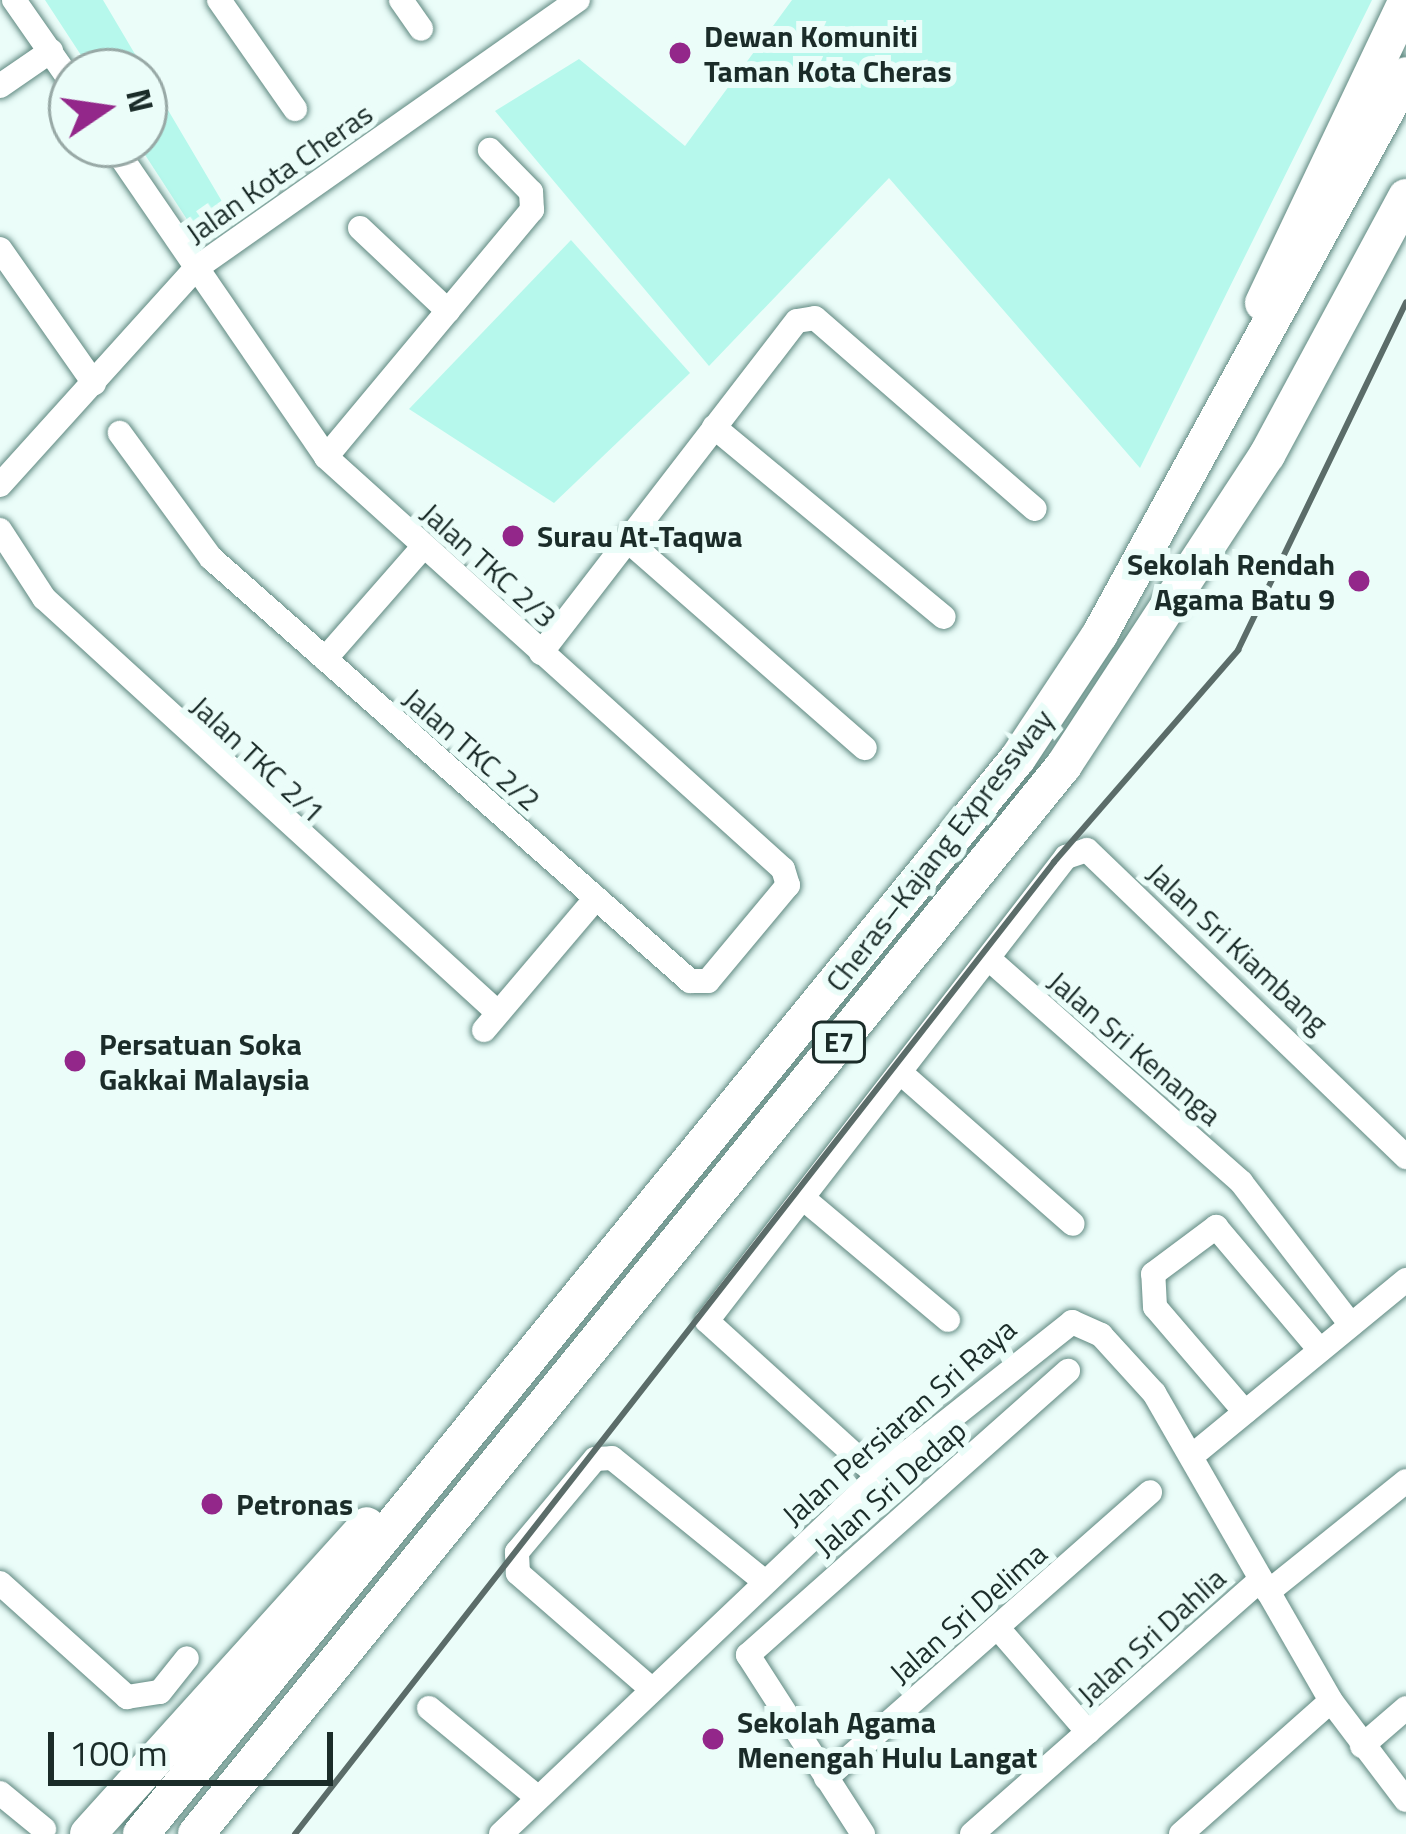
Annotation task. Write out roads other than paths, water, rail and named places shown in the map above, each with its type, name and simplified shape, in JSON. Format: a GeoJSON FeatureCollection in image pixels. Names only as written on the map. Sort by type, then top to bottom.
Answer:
{"type":"FeatureCollection","features":[{"type":"Feature","properties":{"kind":"highway"},"geometry":{"type":"LineString","coordinates":[[1100,634],[1406,2]]}},
{"type":"Feature","properties":{"kind":"highway","name":"Cheras–Kajang Expressway"},"geometry":{"type":"LineString","coordinates":[[141,1834],[1018,758],[1100,634],[1406,75]]}},
{"type":"Feature","properties":{"kind":"highway","name":"Cheras–Kajang Expressway"},"geometry":{"type":"LineString","coordinates":[[196,1834],[1064,765],[1267,455],[1402,209]]}},
{"type":"Feature","properties":{"kind":"highway"},"geometry":{"type":"LineString","coordinates":[[88,1834],[251,1642],[574,1304]]}},
{"type":"Feature","properties":{"kind":"highway"},"geometry":{"type":"LineString","coordinates":[[226,1834],[355,1640]]}},
{"type":"Feature","properties":{"kind":"street"},"geometry":{"type":"LineString","coordinates":[[14,0],[49,48]]}},
{"type":"Feature","properties":{"kind":"street"},"geometry":{"type":"LineString","coordinates":[[219,0],[295,109]]}},
{"type":"Feature","properties":{"kind":"street"},"geometry":{"type":"LineString","coordinates":[[400,0],[421,29]]}},
{"type":"Feature","properties":{"kind":"street","name":"Jalan Kota Cheras"},"geometry":{"type":"LineString","coordinates":[[0,485],[195,269],[578,0]]}},
{"type":"Feature","properties":{"kind":"street"},"geometry":{"type":"LineString","coordinates":[[0,86],[48,53]]}},
{"type":"Feature","properties":{"kind":"street"},"geometry":{"type":"LineString","coordinates":[[326,457],[534,201],[490,150]]}},
{"type":"Feature","properties":{"kind":"street","name":"Jalan TKC 2/3"},"geometry":{"type":"LineString","coordinates":[[128,168],[326,457],[783,869]]}},
{"type":"Feature","properties":{"kind":"street"},"geometry":{"type":"LineString","coordinates":[[360,228],[448,311]]}},
{"type":"Feature","properties":{"kind":"street"},"geometry":{"type":"LineString","coordinates":[[0,249],[94,383]]}},
{"type":"Feature","properties":{"kind":"street"},"geometry":{"type":"LineString","coordinates":[[541,652],[797,321],[815,318],[1035,509]]}},
{"type":"Feature","properties":{"kind":"street"},"geometry":{"type":"LineString","coordinates":[[714,427],[944,617]]}},
{"type":"Feature","properties":{"kind":"street","name":"Jalan TKC 2/2"},"geometry":{"type":"LineString","coordinates":[[120,434],[211,558],[690,980],[708,981],[788,885],[783,869]]}},
{"type":"Feature","properties":{"kind":"street","name":"Jalan TKC 2/1"},"geometry":{"type":"LineString","coordinates":[[0,530],[44,598],[491,1021],[596,898]]}},
{"type":"Feature","properties":{"kind":"street"},"geometry":{"type":"LineString","coordinates":[[627,540],[865,748]]}},
{"type":"Feature","properties":{"kind":"street"},"geometry":{"type":"LineString","coordinates":[[325,659],[424,546]]}},
{"type":"Feature","properties":{"kind":"street","name":"Jalan Sri Kiambang"},"geometry":{"type":"LineString","coordinates":[[989,959],[1066,857],[1087,850],[1348,1091],[1406,1157]]}},
{"type":"Feature","properties":{"kind":"street"},"geometry":{"type":"LineString","coordinates":[[901,1518],[874,1479],[706,1326],[989,959]]}},
{"type":"Feature","properties":{"kind":"street","name":"Jalan Sri Kenanga"},"geometry":{"type":"LineString","coordinates":[[989,959],[1241,1182],[1351,1325]]}},
{"type":"Feature","properties":{"kind":"street"},"geometry":{"type":"LineString","coordinates":[[902,1074],[1073,1224]]}},
{"type":"Feature","properties":{"kind":"street"},"geometry":{"type":"LineString","coordinates":[[804,1199],[948,1320]]}},
{"type":"Feature","properties":{"kind":"street"},"geometry":{"type":"LineString","coordinates":[[1245,1412],[1155,1307],[1153,1274],[1210,1228],[1229,1234],[1320,1350]]}},
{"type":"Feature","properties":{"kind":"street"},"geometry":{"type":"LineString","coordinates":[[1192,1455],[1406,1280]]}},
{"type":"Feature","properties":{"kind":"street","name":"Jalan Persiaran Sri Raya"},"geometry":{"type":"LineString","coordinates":[[501,1834],[532,1793],[874,1479],[1072,1322],[1101,1334],[1141,1378],[1192,1455],[1331,1701],[1406,1800]]}},
{"type":"Feature","properties":{"kind":"street","name":"Jalan Sri Dedap"},"geometry":{"type":"LineString","coordinates":[[826,1778],[748,1661],[752,1650],[1068,1371]]}},
{"type":"Feature","properties":{"kind":"street"},"geometry":{"type":"LineString","coordinates":[[650,1687],[516,1562],[595,1459],[612,1458],[765,1582]]}},
{"type":"Feature","properties":{"kind":"street","name":"Jalan Sri Dahlia"},"geometry":{"type":"LineString","coordinates":[[972,1834],[1265,1585],[1406,1481]]}},
{"type":"Feature","properties":{"kind":"street","name":"Jalan Sri Delima"},"geometry":{"type":"LineString","coordinates":[[826,1778],[1150,1492]]}},
{"type":"Feature","properties":{"kind":"street"},"geometry":{"type":"LineString","coordinates":[[0,1583],[127,1697],[160,1692],[188,1658]]}},
{"type":"Feature","properties":{"kind":"street"},"geometry":{"type":"LineString","coordinates":[[997,1627],[1088,1732]]}},
{"type":"Feature","properties":{"kind":"street"},"geometry":{"type":"LineString","coordinates":[[1181,1834],[1331,1701]]}},
{"type":"Feature","properties":{"kind":"street"},"geometry":{"type":"LineString","coordinates":[[429,1708],[532,1793]]}},
{"type":"Feature","properties":{"kind":"street"},"geometry":{"type":"LineString","coordinates":[[1362,1746],[1406,1708]]}},
{"type":"Feature","properties":{"kind":"street"},"geometry":{"type":"LineString","coordinates":[[826,1778],[863,1834]]}},
{"type":"Feature","properties":{"kind":"street"},"geometry":{"type":"LineString","coordinates":[[0,1793],[44,1829]]}},
{"type":"Feature","properties":{"kind":"railway"},"geometry":{"type":"LineString","coordinates":[[295,1834],[1054,862],[1238,650],[1406,303]]}},
{"type":"Feature","properties":{"kind":"place","name":"Dewan Komuniti Taman Kota Cheras"},"geometry":{"type":"Point","coordinates":[680,53]}},
{"type":"Feature","properties":{"kind":"place","name":"Surau At-Taqwa"},"geometry":{"type":"Point","coordinates":[513,536]}},
{"type":"Feature","properties":{"kind":"place","name":"Sekolah Rendah Agama Batu 9"},"geometry":{"type":"Point","coordinates":[1359,581]}},
{"type":"Feature","properties":{"kind":"place","name":"Persatuan Soka Gakkai Malaysia"},"geometry":{"type":"Point","coordinates":[75,1061]}},
{"type":"Feature","properties":{"kind":"place","name":"Petronas"},"geometry":{"type":"Point","coordinates":[212,1504]}},
{"type":"Feature","properties":{"kind":"place","name":"Sekolah Agama Menengah Hulu Langat"},"geometry":{"type":"Point","coordinates":[713,1739]}}]}
